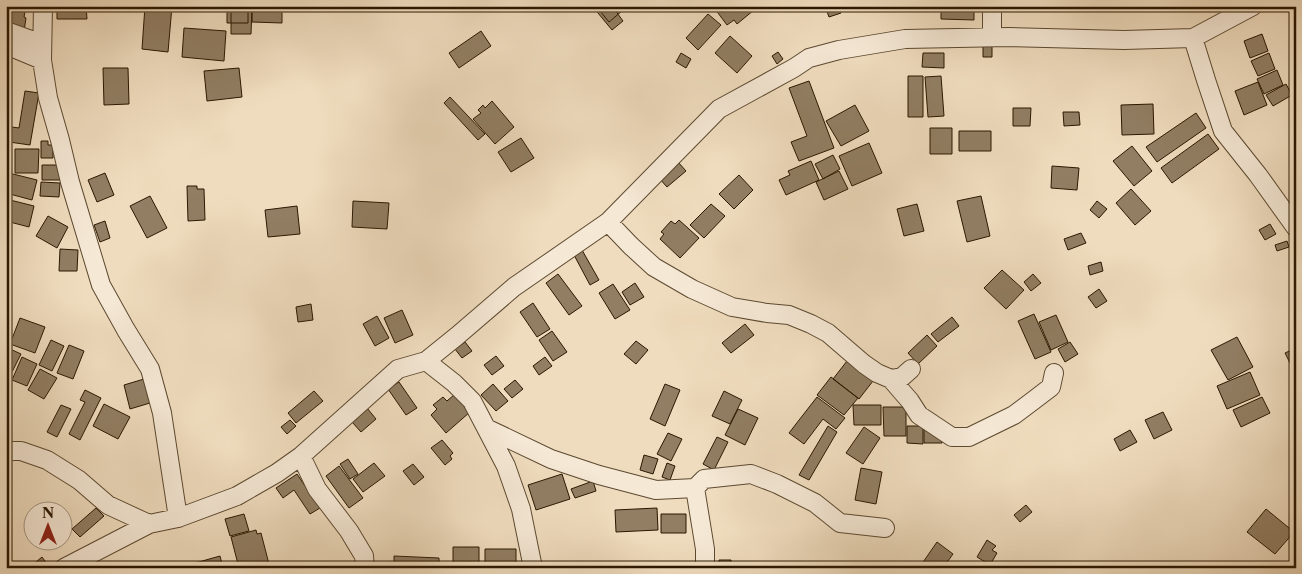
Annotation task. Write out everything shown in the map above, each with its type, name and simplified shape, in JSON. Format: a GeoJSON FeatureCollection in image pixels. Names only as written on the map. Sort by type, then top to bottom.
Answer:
{"type":"FeatureCollection","features":[{"type":"Feature","properties":{"kind":"street"},"geometry":{"type":"LineString","coordinates":[[43,6],[42,52],[48,98],[70,182],[101,285],[150,369],[162,413],[178,518]]}},
{"type":"Feature","properties":{"kind":"street"},"geometry":{"type":"LineString","coordinates":[[992,6],[992,37]]}},
{"type":"Feature","properties":{"kind":"street"},"geometry":{"type":"LineString","coordinates":[[64,568],[149,524],[178,518],[237,496],[277,473],[301,456],[398,369],[426,361],[514,287],[608,222],[719,109],[809,58],[839,50],[905,39],[992,37],[1124,40],[1193,38],[1253,6]]}},
{"type":"Feature","properties":{"kind":"street"},"geometry":{"type":"LineString","coordinates":[[6,31],[42,52]]}},
{"type":"Feature","properties":{"kind":"street"},"geometry":{"type":"LineString","coordinates":[[1193,38],[1223,132],[1258,174],[1296,228]]}},
{"type":"Feature","properties":{"kind":"street"},"geometry":{"type":"LineString","coordinates":[[6,45],[42,52]]}},
{"type":"Feature","properties":{"kind":"street"},"geometry":{"type":"LineString","coordinates":[[608,222],[654,267],[692,289],[732,307],[789,315],[828,333],[864,364],[877,373],[891,379],[919,415],[952,437],[969,437],[1014,415],[1050,387],[1054,373]]}},
{"type":"Feature","properties":{"kind":"street"},"geometry":{"type":"LineString","coordinates":[[426,361],[454,383],[472,401],[506,466],[521,509],[532,568]]}},
{"type":"Feature","properties":{"kind":"street"},"geometry":{"type":"LineString","coordinates":[[891,379],[902,377],[911,369]]}},
{"type":"Feature","properties":{"kind":"street"},"geometry":{"type":"LineString","coordinates":[[486,428],[551,459],[599,475],[656,490],[695,488],[704,480],[751,474],[777,484],[814,503],[840,523],[885,528]]}},
{"type":"Feature","properties":{"kind":"street"},"geometry":{"type":"LineString","coordinates":[[6,449],[20,451],[47,460],[79,480],[108,505],[149,524]]}},
{"type":"Feature","properties":{"kind":"street"},"geometry":{"type":"LineString","coordinates":[[301,456],[318,489],[349,531],[364,556],[365,568]]}},
{"type":"Feature","properties":{"kind":"street"},"geometry":{"type":"LineString","coordinates":[[695,488],[705,549],[705,568]]}},
{"type":"Feature","properties":{"kind":"building"},"geometry":{"type":"Polygon","coordinates":[[[13,6],[26,6],[24,31],[8,28],[13,6]]]}},
{"type":"Feature","properties":{"kind":"building"},"geometry":{"type":"Polygon","coordinates":[[[57,6],[86,6],[87,19],[57,19],[57,6]]]}},
{"type":"Feature","properties":{"kind":"building"},"geometry":{"type":"Polygon","coordinates":[[[145,6],[172,6],[168,52],[142,49],[145,6]]]}},
{"type":"Feature","properties":{"kind":"building"},"geometry":{"type":"Polygon","coordinates":[[[227,6],[248,6],[248,23],[227,23],[227,6]]]}},
{"type":"Feature","properties":{"kind":"building"},"geometry":{"type":"Polygon","coordinates":[[[231,6],[252,6],[251,34],[231,34],[231,6]]]}},
{"type":"Feature","properties":{"kind":"building"},"geometry":{"type":"Polygon","coordinates":[[[252,6],[282,6],[282,23],[252,22],[252,6]]]}},
{"type":"Feature","properties":{"kind":"building"},"geometry":{"type":"Polygon","coordinates":[[[594,6],[612,6],[623,21],[612,30],[594,6]]]}},
{"type":"Feature","properties":{"kind":"building"},"geometry":{"type":"Polygon","coordinates":[[[596,6],[619,6],[622,11],[609,22],[596,6]]]}},
{"type":"Feature","properties":{"kind":"building"},"geometry":{"type":"Polygon","coordinates":[[[718,6],[753,6],[754,10],[737,24],[734,20],[727,25],[715,9],[718,6]]]}},
{"type":"Feature","properties":{"kind":"building"},"geometry":{"type":"Polygon","coordinates":[[[825,6],[838,6],[841,13],[829,17],[825,6]]]}},
{"type":"Feature","properties":{"kind":"building"},"geometry":{"type":"Polygon","coordinates":[[[941,6],[974,6],[974,20],[941,19],[941,6]]]}},
{"type":"Feature","properties":{"kind":"building"},"geometry":{"type":"Polygon","coordinates":[[[708,14],[721,25],[698,50],[686,38],[708,14]]]}},
{"type":"Feature","properties":{"kind":"building"},"geometry":{"type":"Polygon","coordinates":[[[184,28],[226,31],[224,61],[182,57],[184,28]]]}},
{"type":"Feature","properties":{"kind":"building"},"geometry":{"type":"Polygon","coordinates":[[[481,31],[491,46],[459,68],[449,53],[481,31]]]}},
{"type":"Feature","properties":{"kind":"building"},"geometry":{"type":"Polygon","coordinates":[[[1262,34],[1268,51],[1250,58],[1244,41],[1262,34]]]}},
{"type":"Feature","properties":{"kind":"building"},"geometry":{"type":"Polygon","coordinates":[[[730,36],[752,56],[737,73],[715,53],[730,36]]]}},
{"type":"Feature","properties":{"kind":"building"},"geometry":{"type":"Polygon","coordinates":[[[983,45],[992,45],[992,57],[983,57],[983,45]]]}},
{"type":"Feature","properties":{"kind":"building"},"geometry":{"type":"Polygon","coordinates":[[[778,52],[783,59],[777,64],[772,56],[778,52]]]}},
{"type":"Feature","properties":{"kind":"building"},"geometry":{"type":"Polygon","coordinates":[[[681,53],[691,59],[686,68],[676,62],[681,53]]]}},
{"type":"Feature","properties":{"kind":"building"},"geometry":{"type":"Polygon","coordinates":[[[923,53],[944,53],[944,68],[922,67],[923,53]]]}},
{"type":"Feature","properties":{"kind":"building"},"geometry":{"type":"Polygon","coordinates":[[[1269,53],[1275,69],[1258,76],[1251,61],[1269,53]]]}},
{"type":"Feature","properties":{"kind":"building"},"geometry":{"type":"Polygon","coordinates":[[[103,68],[128,68],[129,104],[104,105],[103,68]]]}},
{"type":"Feature","properties":{"kind":"building"},"geometry":{"type":"Polygon","coordinates":[[[239,68],[242,97],[207,101],[204,71],[239,68]]]}},
{"type":"Feature","properties":{"kind":"building"},"geometry":{"type":"Polygon","coordinates":[[[1277,70],[1283,85],[1264,94],[1257,79],[1277,70]]]}},
{"type":"Feature","properties":{"kind":"building"},"geometry":{"type":"Polygon","coordinates":[[[908,76],[923,76],[923,117],[908,117],[908,76]]]}},
{"type":"Feature","properties":{"kind":"building"},"geometry":{"type":"Polygon","coordinates":[[[941,76],[944,116],[928,117],[925,77],[941,76]]]}},
{"type":"Feature","properties":{"kind":"building"},"geometry":{"type":"Polygon","coordinates":[[[809,81],[834,148],[799,161],[791,142],[807,136],[789,88],[809,81]]]}},
{"type":"Feature","properties":{"kind":"building"},"geometry":{"type":"Polygon","coordinates":[[[1258,82],[1267,105],[1244,115],[1235,91],[1258,82]]]}},
{"type":"Feature","properties":{"kind":"building"},"geometry":{"type":"Polygon","coordinates":[[[1286,84],[1292,95],[1273,106],[1266,95],[1286,84]]]}},
{"type":"Feature","properties":{"kind":"building"},"geometry":{"type":"Polygon","coordinates":[[[25,91],[39,93],[30,145],[9,142],[12,127],[19,128],[25,91]]]}},
{"type":"Feature","properties":{"kind":"building"},"geometry":{"type":"Polygon","coordinates":[[[450,97],[485,134],[478,140],[444,103],[450,97]]]}},
{"type":"Feature","properties":{"kind":"building"},"geometry":{"type":"Polygon","coordinates":[[[492,101],[514,127],[495,144],[473,119],[481,113],[478,110],[483,105],[485,108],[492,101]]]}},
{"type":"Feature","properties":{"kind":"building"},"geometry":{"type":"Polygon","coordinates":[[[1153,104],[1154,134],[1122,135],[1121,105],[1153,104]]]}},
{"type":"Feature","properties":{"kind":"building"},"geometry":{"type":"Polygon","coordinates":[[[855,105],[869,131],[841,146],[826,121],[855,105]]]}},
{"type":"Feature","properties":{"kind":"building"},"geometry":{"type":"Polygon","coordinates":[[[1013,108],[1031,108],[1030,126],[1013,126],[1013,108]]]}},
{"type":"Feature","properties":{"kind":"building"},"geometry":{"type":"Polygon","coordinates":[[[1063,112],[1079,112],[1080,125],[1064,126],[1063,112]]]}},
{"type":"Feature","properties":{"kind":"building"},"geometry":{"type":"Polygon","coordinates":[[[1196,113],[1206,128],[1157,162],[1146,147],[1196,113]]]}},
{"type":"Feature","properties":{"kind":"building"},"geometry":{"type":"Polygon","coordinates":[[[930,128],[952,128],[952,154],[930,154],[930,128]]]}},
{"type":"Feature","properties":{"kind":"building"},"geometry":{"type":"Polygon","coordinates":[[[959,131],[991,131],[991,151],[959,151],[959,131]]]}},
{"type":"Feature","properties":{"kind":"building"},"geometry":{"type":"Polygon","coordinates":[[[1208,134],[1219,149],[1172,183],[1161,168],[1208,134]]]}},
{"type":"Feature","properties":{"kind":"building"},"geometry":{"type":"Polygon","coordinates":[[[521,138],[534,158],[511,172],[498,152],[521,138]]]}},
{"type":"Feature","properties":{"kind":"building"},"geometry":{"type":"Polygon","coordinates":[[[41,141],[48,141],[48,145],[53,145],[53,158],[41,158],[41,141]]]}},
{"type":"Feature","properties":{"kind":"building"},"geometry":{"type":"Polygon","coordinates":[[[869,143],[882,173],[852,186],[839,156],[869,143]]]}},
{"type":"Feature","properties":{"kind":"building"},"geometry":{"type":"Polygon","coordinates":[[[1132,146],[1152,171],[1134,186],[1113,161],[1132,146]]]}},
{"type":"Feature","properties":{"kind":"building"},"geometry":{"type":"Polygon","coordinates":[[[15,149],[39,149],[38,173],[15,173],[15,149]]]}},
{"type":"Feature","properties":{"kind":"building"},"geometry":{"type":"Polygon","coordinates":[[[833,155],[840,169],[823,179],[815,164],[833,155]]]}},
{"type":"Feature","properties":{"kind":"building"},"geometry":{"type":"Polygon","coordinates":[[[811,161],[819,180],[786,195],[779,180],[790,175],[788,171],[811,161]]]}},
{"type":"Feature","properties":{"kind":"building"},"geometry":{"type":"Polygon","coordinates":[[[678,162],[686,171],[667,187],[659,178],[678,162]]]}},
{"type":"Feature","properties":{"kind":"building"},"geometry":{"type":"Polygon","coordinates":[[[42,165],[61,165],[61,180],[42,180],[42,165]]]}},
{"type":"Feature","properties":{"kind":"building"},"geometry":{"type":"Polygon","coordinates":[[[1052,166],[1079,168],[1077,190],[1051,188],[1052,166]]]}},
{"type":"Feature","properties":{"kind":"building"},"geometry":{"type":"Polygon","coordinates":[[[839,171],[848,189],[824,200],[816,182],[839,171]]]}},
{"type":"Feature","properties":{"kind":"building"},"geometry":{"type":"Polygon","coordinates":[[[9,173],[37,180],[32,200],[6,193],[9,173]]]}},
{"type":"Feature","properties":{"kind":"building"},"geometry":{"type":"Polygon","coordinates":[[[105,173],[114,195],[97,202],[88,180],[105,173]]]}},
{"type":"Feature","properties":{"kind":"building"},"geometry":{"type":"Polygon","coordinates":[[[739,175],[753,190],[734,209],[719,194],[739,175]]]}},
{"type":"Feature","properties":{"kind":"building"},"geometry":{"type":"Polygon","coordinates":[[[41,182],[60,183],[59,197],[40,196],[41,182]]]}},
{"type":"Feature","properties":{"kind":"building"},"geometry":{"type":"Polygon","coordinates":[[[187,186],[197,186],[197,189],[204,189],[205,220],[188,221],[187,186]]]}},
{"type":"Feature","properties":{"kind":"building"},"geometry":{"type":"Polygon","coordinates":[[[1131,189],[1151,211],[1135,225],[1116,203],[1131,189]]]}},
{"type":"Feature","properties":{"kind":"building"},"geometry":{"type":"Polygon","coordinates":[[[150,196],[167,228],[147,238],[130,206],[150,196]]]}},
{"type":"Feature","properties":{"kind":"building"},"geometry":{"type":"Polygon","coordinates":[[[981,196],[990,236],[967,242],[957,201],[981,196]]]}},
{"type":"Feature","properties":{"kind":"building"},"geometry":{"type":"Polygon","coordinates":[[[6,199],[34,206],[29,227],[6,221],[6,199]]]}},
{"type":"Feature","properties":{"kind":"building"},"geometry":{"type":"Polygon","coordinates":[[[353,201],[389,203],[387,229],[352,227],[353,201]]]}},
{"type":"Feature","properties":{"kind":"building"},"geometry":{"type":"Polygon","coordinates":[[[1097,201],[1107,209],[1099,218],[1090,210],[1097,201]]]}},
{"type":"Feature","properties":{"kind":"building"},"geometry":{"type":"Polygon","coordinates":[[[711,204],[725,216],[704,238],[690,225],[711,204]]]}},
{"type":"Feature","properties":{"kind":"building"},"geometry":{"type":"Polygon","coordinates":[[[917,204],[924,231],[904,236],[897,209],[917,204]]]}},
{"type":"Feature","properties":{"kind":"building"},"geometry":{"type":"Polygon","coordinates":[[[297,206],[300,234],[268,237],[265,210],[297,206]]]}},
{"type":"Feature","properties":{"kind":"building"},"geometry":{"type":"Polygon","coordinates":[[[48,216],[68,227],[57,248],[36,236],[48,216]]]}},
{"type":"Feature","properties":{"kind":"building"},"geometry":{"type":"Polygon","coordinates":[[[679,220],[699,238],[680,258],[660,239],[664,234],[661,232],[671,221],[675,224],[679,220]]]}},
{"type":"Feature","properties":{"kind":"building"},"geometry":{"type":"Polygon","coordinates":[[[105,221],[110,238],[100,242],[94,225],[105,221]]]}},
{"type":"Feature","properties":{"kind":"building"},"geometry":{"type":"Polygon","coordinates":[[[1270,224],[1276,234],[1265,240],[1259,230],[1270,224]]]}},
{"type":"Feature","properties":{"kind":"building"},"geometry":{"type":"Polygon","coordinates":[[[1081,233],[1086,243],[1068,250],[1064,239],[1081,233]]]}},
{"type":"Feature","properties":{"kind":"building"},"geometry":{"type":"Polygon","coordinates":[[[1287,241],[1289,247],[1277,251],[1275,245],[1287,241]]]}},
{"type":"Feature","properties":{"kind":"building"},"geometry":{"type":"Polygon","coordinates":[[[60,249],[78,250],[77,271],[59,271],[60,249]]]}},
{"type":"Feature","properties":{"kind":"building"},"geometry":{"type":"Polygon","coordinates":[[[582,250],[599,280],[590,285],[574,255],[582,250]]]}},
{"type":"Feature","properties":{"kind":"building"},"geometry":{"type":"Polygon","coordinates":[[[1101,262],[1103,271],[1090,275],[1088,266],[1101,262]]]}},
{"type":"Feature","properties":{"kind":"building"},"geometry":{"type":"Polygon","coordinates":[[[1002,270],[1024,290],[1006,309],[984,288],[1002,270]]]}},
{"type":"Feature","properties":{"kind":"building"},"geometry":{"type":"Polygon","coordinates":[[[558,274],[582,306],[569,315],[546,283],[558,274]]]}},
{"type":"Feature","properties":{"kind":"building"},"geometry":{"type":"Polygon","coordinates":[[[1033,274],[1041,283],[1031,291],[1024,282],[1033,274]]]}},
{"type":"Feature","properties":{"kind":"building"},"geometry":{"type":"Polygon","coordinates":[[[635,283],[644,297],[630,305],[622,292],[635,283]]]}},
{"type":"Feature","properties":{"kind":"building"},"geometry":{"type":"Polygon","coordinates":[[[613,284],[630,310],[615,319],[599,293],[613,284]]]}},
{"type":"Feature","properties":{"kind":"building"},"geometry":{"type":"Polygon","coordinates":[[[1099,289],[1107,301],[1096,308],[1088,297],[1099,289]]]}},
{"type":"Feature","properties":{"kind":"building"},"geometry":{"type":"Polygon","coordinates":[[[533,303],[550,329],[537,337],[520,312],[533,303]]]}},
{"type":"Feature","properties":{"kind":"building"},"geometry":{"type":"Polygon","coordinates":[[[311,304],[313,320],[298,322],[296,307],[311,304]]]}},
{"type":"Feature","properties":{"kind":"building"},"geometry":{"type":"Polygon","coordinates":[[[402,310],[413,335],[395,343],[384,318],[402,310]]]}},
{"type":"Feature","properties":{"kind":"building"},"geometry":{"type":"Polygon","coordinates":[[[1034,314],[1051,352],[1035,359],[1018,321],[1034,314]]]}},
{"type":"Feature","properties":{"kind":"building"},"geometry":{"type":"Polygon","coordinates":[[[1056,315],[1068,342],[1051,350],[1039,322],[1056,315]]]}},
{"type":"Feature","properties":{"kind":"building"},"geometry":{"type":"Polygon","coordinates":[[[377,316],[389,338],[375,346],[363,324],[377,316]]]}},
{"type":"Feature","properties":{"kind":"building"},"geometry":{"type":"Polygon","coordinates":[[[952,317],[959,326],[938,342],[931,334],[952,317]]]}},
{"type":"Feature","properties":{"kind":"building"},"geometry":{"type":"Polygon","coordinates":[[[20,318],[45,327],[35,353],[10,344],[20,318]]]}},
{"type":"Feature","properties":{"kind":"building"},"geometry":{"type":"Polygon","coordinates":[[[745,324],[754,335],[731,353],[722,343],[745,324]]]}},
{"type":"Feature","properties":{"kind":"building"},"geometry":{"type":"Polygon","coordinates":[[[552,331],[567,352],[553,361],[539,340],[552,331]]]}},
{"type":"Feature","properties":{"kind":"building"},"geometry":{"type":"Polygon","coordinates":[[[927,335],[937,346],[918,364],[908,353],[927,335]]]}},
{"type":"Feature","properties":{"kind":"building"},"geometry":{"type":"Polygon","coordinates":[[[1237,337],[1253,367],[1228,380],[1211,350],[1237,337]]]}},
{"type":"Feature","properties":{"kind":"building"},"geometry":{"type":"Polygon","coordinates":[[[51,340],[64,346],[52,371],[39,365],[51,340]]]}},
{"type":"Feature","properties":{"kind":"building"},"geometry":{"type":"Polygon","coordinates":[[[636,341],[648,350],[636,364],[624,354],[636,341]]]}},
{"type":"Feature","properties":{"kind":"building"},"geometry":{"type":"Polygon","coordinates":[[[465,342],[472,351],[462,358],[455,349],[465,342]]]}},
{"type":"Feature","properties":{"kind":"building"},"geometry":{"type":"Polygon","coordinates":[[[1070,342],[1078,354],[1065,362],[1058,349],[1070,342]]]}},
{"type":"Feature","properties":{"kind":"building"},"geometry":{"type":"Polygon","coordinates":[[[69,345],[84,351],[73,379],[57,373],[69,345]]]}},
{"type":"Feature","properties":{"kind":"building"},"geometry":{"type":"Polygon","coordinates":[[[8,348],[21,354],[12,372],[6,370],[6,351],[8,348]]]}},
{"type":"Feature","properties":{"kind":"building"},"geometry":{"type":"Polygon","coordinates":[[[1296,348],[1296,375],[1285,353],[1296,348]]]}},
{"type":"Feature","properties":{"kind":"building"},"geometry":{"type":"Polygon","coordinates":[[[496,356],[504,366],[492,375],[484,365],[496,356]]]}},
{"type":"Feature","properties":{"kind":"building"},"geometry":{"type":"Polygon","coordinates":[[[22,357],[37,364],[27,386],[12,380],[22,357]]]}},
{"type":"Feature","properties":{"kind":"building"},"geometry":{"type":"Polygon","coordinates":[[[545,357],[552,366],[539,375],[533,366],[545,357]]]}},
{"type":"Feature","properties":{"kind":"building"},"geometry":{"type":"Polygon","coordinates":[[[847,361],[873,381],[859,399],[833,379],[847,361]]]}},
{"type":"Feature","properties":{"kind":"building"},"geometry":{"type":"Polygon","coordinates":[[[40,369],[57,378],[44,399],[28,390],[40,369]]]}},
{"type":"Feature","properties":{"kind":"building"},"geometry":{"type":"Polygon","coordinates":[[[1250,372],[1260,395],[1227,409],[1217,386],[1250,372]]]}},
{"type":"Feature","properties":{"kind":"building"},"geometry":{"type":"Polygon","coordinates":[[[831,377],[858,398],[844,415],[817,395],[831,377]]]}},
{"type":"Feature","properties":{"kind":"building"},"geometry":{"type":"Polygon","coordinates":[[[144,379],[150,403],[130,409],[124,385],[144,379]]]}},
{"type":"Feature","properties":{"kind":"building"},"geometry":{"type":"Polygon","coordinates":[[[515,380],[523,389],[512,398],[504,389],[515,380]]]}},
{"type":"Feature","properties":{"kind":"building"},"geometry":{"type":"Polygon","coordinates":[[[399,382],[417,408],[406,415],[388,389],[399,382]]]}},
{"type":"Feature","properties":{"kind":"building"},"geometry":{"type":"Polygon","coordinates":[[[493,384],[508,401],[496,411],[481,395],[493,384]]]}},
{"type":"Feature","properties":{"kind":"building"},"geometry":{"type":"Polygon","coordinates":[[[665,384],[680,390],[665,426],[650,419],[665,384]]]}},
{"type":"Feature","properties":{"kind":"building"},"geometry":{"type":"Polygon","coordinates":[[[85,390],[101,398],[80,440],[69,434],[85,402],[80,400],[85,390]]]}},
{"type":"Feature","properties":{"kind":"building"},"geometry":{"type":"Polygon","coordinates":[[[314,391],[323,401],[296,423],[288,413],[314,391]]]}},
{"type":"Feature","properties":{"kind":"building"},"geometry":{"type":"Polygon","coordinates":[[[724,391],[742,400],[730,424],[712,416],[724,391]]]}},
{"type":"Feature","properties":{"kind":"building"},"geometry":{"type":"Polygon","coordinates":[[[455,394],[470,412],[446,433],[431,415],[437,409],[433,405],[443,397],[447,401],[455,394]]]}},
{"type":"Feature","properties":{"kind":"building"},"geometry":{"type":"Polygon","coordinates":[[[817,397],[845,418],[836,429],[823,419],[804,444],[789,433],[817,397]]]}},
{"type":"Feature","properties":{"kind":"building"},"geometry":{"type":"Polygon","coordinates":[[[1262,397],[1270,413],[1241,427],[1233,410],[1262,397]]]}},
{"type":"Feature","properties":{"kind":"building"},"geometry":{"type":"Polygon","coordinates":[[[104,404],[130,417],[118,439],[93,426],[104,404]]]}},
{"type":"Feature","properties":{"kind":"building"},"geometry":{"type":"Polygon","coordinates":[[[61,405],[71,409],[57,437],[47,432],[61,405]]]}},
{"type":"Feature","properties":{"kind":"building"},"geometry":{"type":"Polygon","coordinates":[[[853,405],[881,405],[881,425],[854,425],[853,405]]]}},
{"type":"Feature","properties":{"kind":"building"},"geometry":{"type":"Polygon","coordinates":[[[883,407],[906,407],[906,436],[884,436],[883,407]]]}},
{"type":"Feature","properties":{"kind":"building"},"geometry":{"type":"Polygon","coordinates":[[[367,408],[376,419],[361,432],[352,422],[367,408]]]}},
{"type":"Feature","properties":{"kind":"building"},"geometry":{"type":"Polygon","coordinates":[[[738,409],[758,418],[745,445],[725,435],[738,409]]]}},
{"type":"Feature","properties":{"kind":"building"},"geometry":{"type":"Polygon","coordinates":[[[1163,412],[1172,430],[1154,439],[1145,420],[1163,412]]]}},
{"type":"Feature","properties":{"kind":"building"},"geometry":{"type":"Polygon","coordinates":[[[290,420],[296,426],[287,434],[281,427],[290,420]]]}},
{"type":"Feature","properties":{"kind":"building"},"geometry":{"type":"Polygon","coordinates":[[[828,426],[837,432],[809,480],[799,475],[828,426]]]}},
{"type":"Feature","properties":{"kind":"building"},"geometry":{"type":"Polygon","coordinates":[[[907,426],[923,426],[923,444],[907,443],[907,426]]]}},
{"type":"Feature","properties":{"kind":"building"},"geometry":{"type":"Polygon","coordinates":[[[864,427],[880,438],[863,464],[846,453],[864,427]]]}},
{"type":"Feature","properties":{"kind":"building"},"geometry":{"type":"Polygon","coordinates":[[[924,427],[942,427],[942,443],[924,443],[924,427]]]}},
{"type":"Feature","properties":{"kind":"building"},"geometry":{"type":"Polygon","coordinates":[[[1130,430],[1137,442],[1120,451],[1114,439],[1130,430]]]}},
{"type":"Feature","properties":{"kind":"building"},"geometry":{"type":"Polygon","coordinates":[[[668,433],[682,439],[671,461],[657,454],[668,433]]]}},
{"type":"Feature","properties":{"kind":"building"},"geometry":{"type":"Polygon","coordinates":[[[717,437],[728,442],[714,470],[703,464],[717,437]]]}},
{"type":"Feature","properties":{"kind":"building"},"geometry":{"type":"Polygon","coordinates":[[[442,440],[453,453],[450,456],[452,459],[445,465],[431,448],[442,440]]]}},
{"type":"Feature","properties":{"kind":"building"},"geometry":{"type":"Polygon","coordinates":[[[644,455],[658,459],[653,474],[640,470],[644,455]]]}},
{"type":"Feature","properties":{"kind":"building"},"geometry":{"type":"Polygon","coordinates":[[[348,459],[358,474],[350,479],[340,464],[348,459]]]}},
{"type":"Feature","properties":{"kind":"building"},"geometry":{"type":"Polygon","coordinates":[[[374,463],[385,476],[363,492],[353,479],[374,463]]]}},
{"type":"Feature","properties":{"kind":"building"},"geometry":{"type":"Polygon","coordinates":[[[667,463],[675,466],[670,480],[662,477],[667,463]]]}},
{"type":"Feature","properties":{"kind":"building"},"geometry":{"type":"Polygon","coordinates":[[[413,464],[424,477],[414,485],[403,471],[413,464]]]}},
{"type":"Feature","properties":{"kind":"building"},"geometry":{"type":"Polygon","coordinates":[[[339,466],[363,498],[349,508],[326,476],[339,466]]]}},
{"type":"Feature","properties":{"kind":"building"},"geometry":{"type":"Polygon","coordinates":[[[861,468],[882,472],[876,504],[855,500],[861,468]]]}},
{"type":"Feature","properties":{"kind":"building"},"geometry":{"type":"Polygon","coordinates":[[[297,474],[320,508],[310,514],[294,490],[283,498],[276,488],[297,474]]]}},
{"type":"Feature","properties":{"kind":"building"},"geometry":{"type":"Polygon","coordinates":[[[562,474],[570,499],[536,510],[528,485],[562,474]]]}},
{"type":"Feature","properties":{"kind":"building"},"geometry":{"type":"Polygon","coordinates":[[[593,481],[596,491],[575,498],[571,489],[593,481]]]}},
{"type":"Feature","properties":{"kind":"building"},"geometry":{"type":"Polygon","coordinates":[[[1026,505],[1032,512],[1020,522],[1014,515],[1026,505]]]}},
{"type":"Feature","properties":{"kind":"building"},"geometry":{"type":"Polygon","coordinates":[[[96,508],[104,516],[80,537],[72,529],[96,508]]]}},
{"type":"Feature","properties":{"kind":"building"},"geometry":{"type":"Polygon","coordinates":[[[657,508],[658,530],[616,532],[615,510],[657,508]]]}},
{"type":"Feature","properties":{"kind":"building"},"geometry":{"type":"Polygon","coordinates":[[[1266,509],[1294,532],[1275,554],[1247,532],[1266,509]]]}},
{"type":"Feature","properties":{"kind":"building"},"geometry":{"type":"Polygon","coordinates":[[[244,514],[249,531],[230,536],[225,519],[244,514]]]}},
{"type":"Feature","properties":{"kind":"building"},"geometry":{"type":"Polygon","coordinates":[[[661,514],[686,514],[686,533],[661,533],[661,514]]]}},
{"type":"Feature","properties":{"kind":"building"},"geometry":{"type":"Polygon","coordinates":[[[256,530],[257,534],[261,533],[270,568],[239,568],[231,537],[256,530]]]}},
{"type":"Feature","properties":{"kind":"building"},"geometry":{"type":"Polygon","coordinates":[[[987,540],[996,546],[992,550],[997,553],[990,565],[977,557],[987,540]]]}},
{"type":"Feature","properties":{"kind":"building"},"geometry":{"type":"Polygon","coordinates":[[[937,542],[953,554],[943,568],[919,568],[937,542]]]}},
{"type":"Feature","properties":{"kind":"building"},"geometry":{"type":"Polygon","coordinates":[[[453,547],[479,547],[479,568],[453,568],[453,547]]]}},
{"type":"Feature","properties":{"kind":"building"},"geometry":{"type":"Polygon","coordinates":[[[485,549],[516,549],[516,568],[485,568],[485,549]]]}},
{"type":"Feature","properties":{"kind":"building"},"geometry":{"type":"Polygon","coordinates":[[[220,556],[223,568],[189,568],[188,565],[220,556]]]}},
{"type":"Feature","properties":{"kind":"building"},"geometry":{"type":"Polygon","coordinates":[[[394,556],[439,558],[439,568],[389,568],[389,562],[394,563],[394,556]]]}},
{"type":"Feature","properties":{"kind":"building"},"geometry":{"type":"Polygon","coordinates":[[[42,557],[50,568],[32,568],[31,566],[42,557]]]}},
{"type":"Feature","properties":{"kind":"building"},"geometry":{"type":"Polygon","coordinates":[[[719,560],[731,560],[731,568],[719,568],[719,560]]]}}]}
